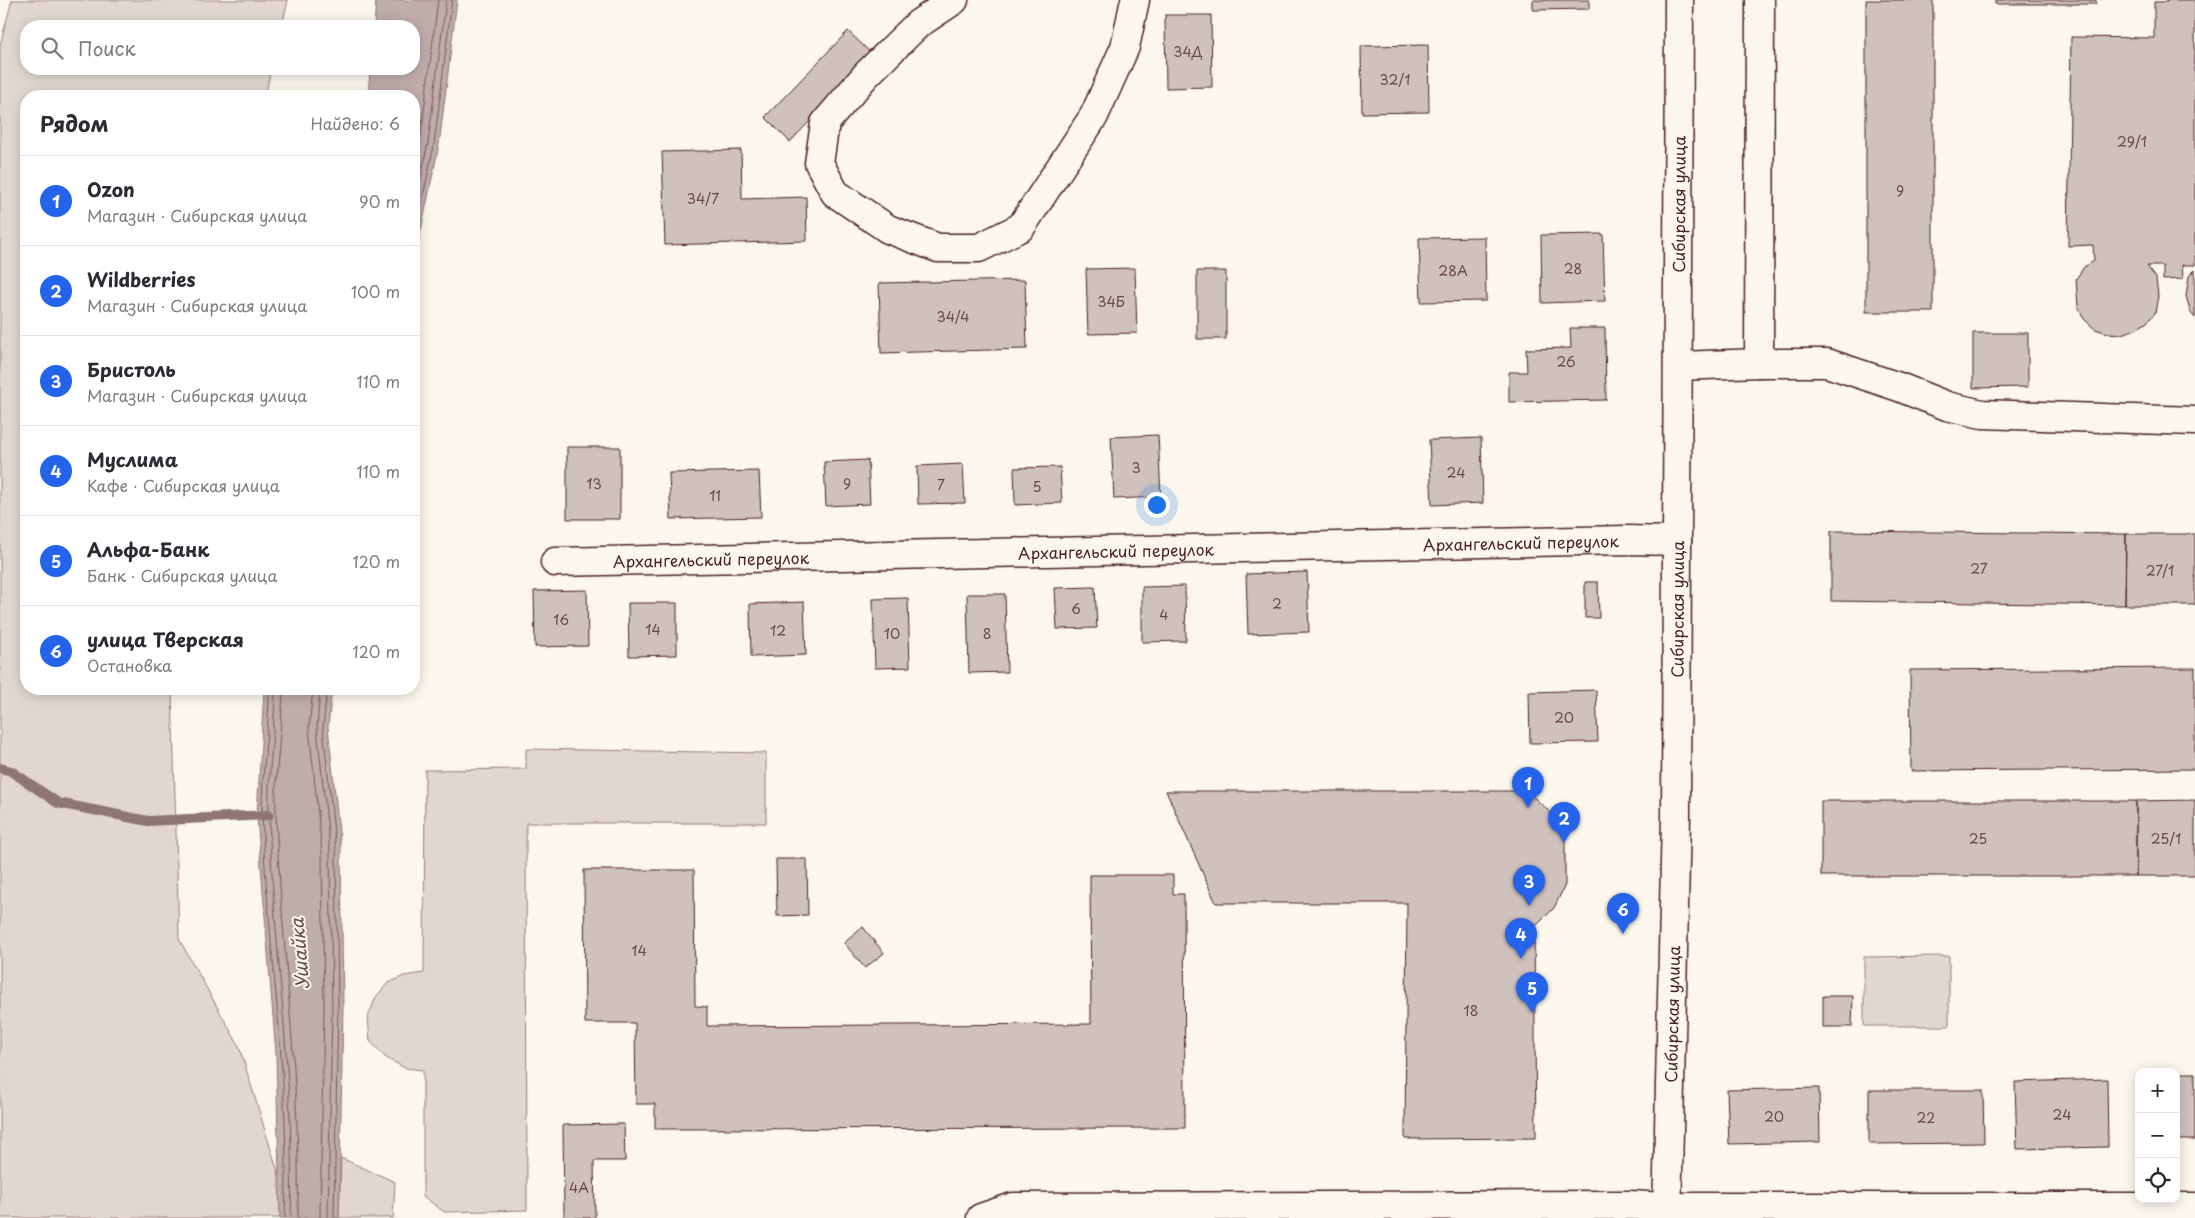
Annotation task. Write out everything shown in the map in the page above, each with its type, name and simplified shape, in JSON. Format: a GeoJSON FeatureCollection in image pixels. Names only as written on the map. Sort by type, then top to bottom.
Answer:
{"type":"FeatureCollection","features":[{"type":"Feature","properties":{"kind":"street"},"geometry":{"type":"LineString","coordinates":[[954,0],[918,24],[866,75],[825,123],[819,163],[835,194],[888,229],[938,248],[979,248],[1021,227],[1094,116],[1125,47],[1135,0]]}},
{"type":"Feature","properties":{"kind":"street","name":"Сибирская улица"},"geometry":{"type":"LineString","coordinates":[[1667,1212],[1676,816],[1679,0]]}},
{"type":"Feature","properties":{"kind":"street"},"geometry":{"type":"LineString","coordinates":[[1759,362],[1760,0]]}},
{"type":"Feature","properties":{"kind":"street"},"geometry":{"type":"LineString","coordinates":[[1678,366],[1759,362],[1827,363],[1899,387],[1947,406],[1982,414],[2195,421]]}},
{"type":"Feature","properties":{"kind":"street","name":"Архангельский переулок"},"geometry":{"type":"LineString","coordinates":[[555,562],[1616,540],[1677,541]]}},
{"type":"Feature","properties":{"kind":"street"},"geometry":{"type":"LineString","coordinates":[[981,1218],[1013,1206],[1629,1205],[1667,1212],[1798,1213],[2195,1207]]}},
{"type":"Feature","properties":{"kind":"shaded area"},"geometry":{"type":"Polygon","coordinates":[[[12,0],[288,0],[283,20],[20,20],[20,75],[270,75],[266,90],[20,90],[20,695],[172,695],[179,939],[239,1046],[280,1179],[280,1218],[0,1218],[0,45],[12,0]]]}},
{"type":"Feature","properties":{"kind":"shaded area"},"geometry":{"type":"Polygon","coordinates":[[[526,749],[766,753],[766,823],[526,823],[527,1210],[444,1212],[423,1196],[423,1070],[405,1068],[386,1058],[370,1041],[368,1017],[376,997],[388,983],[404,976],[424,973],[425,770],[526,769],[526,749]]]}},
{"type":"Feature","properties":{"kind":"shaded area"},"geometry":{"type":"Polygon","coordinates":[[[1949,956],[1949,1026],[1864,1026],[1864,957],[1949,956]]]}},
{"type":"Feature","properties":{"kind":"shaded area"},"geometry":{"type":"Polygon","coordinates":[[[341,1158],[395,1182],[393,1218],[339,1218],[341,1158]]]}},
{"type":"Feature","properties":{"kind":"water"},"geometry":{"type":"Polygon","coordinates":[[[376,0],[457,0],[439,145],[420,235],[420,90],[368,90],[370,75],[420,75],[420,20],[374,20],[376,0]]]}},
{"type":"Feature","properties":{"kind":"water","name":"Ушайка"},"geometry":{"type":"Polygon","coordinates":[[[264,695],[331,695],[328,727],[341,850],[343,1007],[339,1218],[280,1218],[276,1054],[257,816],[264,695]]]}},
{"type":"Feature","properties":{"kind":"building"},"geometry":{"type":"Polygon","coordinates":[[[1533,0],[1589,0],[1589,9],[1533,10],[1533,0]]]}},
{"type":"Feature","properties":{"kind":"building"},"geometry":{"type":"Polygon","coordinates":[[[1866,0],[1933,0],[1933,312],[1866,312],[1866,0]]]}},
{"type":"Feature","properties":{"kind":"building"},"geometry":{"type":"Polygon","coordinates":[[[1995,0],[2096,0],[2096,4],[1995,4],[1995,0]]]}},
{"type":"Feature","properties":{"kind":"building"},"geometry":{"type":"Polygon","coordinates":[[[2167,0],[2195,0],[2195,265],[2182,265],[2183,279],[2163,280],[2163,266],[2147,266],[2156,278],[2158,296],[2155,313],[2146,323],[2136,329],[2122,334],[2108,333],[2095,329],[2084,319],[2078,306],[2076,279],[2084,267],[2094,261],[2093,245],[2068,246],[2071,37],[2154,38],[2154,2],[2167,2],[2167,0]]]}},
{"type":"Feature","properties":{"kind":"building"},"geometry":{"type":"Polygon","coordinates":[[[1165,15],[1211,15],[1212,87],[1166,88],[1165,15]]]}},
{"type":"Feature","properties":{"kind":"building"},"geometry":{"type":"Polygon","coordinates":[[[848,31],[873,55],[790,142],[765,117],[848,31]]]}},
{"type":"Feature","properties":{"kind":"building"},"geometry":{"type":"Polygon","coordinates":[[[1428,45],[1429,112],[1362,113],[1361,46],[1428,45]]]}},
{"type":"Feature","properties":{"kind":"building"},"geometry":{"type":"Polygon","coordinates":[[[741,150],[742,199],[806,197],[807,241],[665,245],[662,152],[741,150]]]}},
{"type":"Feature","properties":{"kind":"building"},"geometry":{"type":"Polygon","coordinates":[[[1603,234],[1605,301],[1542,303],[1541,235],[1603,234]]]}},
{"type":"Feature","properties":{"kind":"building"},"geometry":{"type":"Polygon","coordinates":[[[1485,237],[1486,301],[1421,302],[1419,238],[1485,237]]]}},
{"type":"Feature","properties":{"kind":"building"},"geometry":{"type":"Polygon","coordinates":[[[1135,268],[1137,333],[1088,334],[1086,269],[1135,268]]]}},
{"type":"Feature","properties":{"kind":"building"},"geometry":{"type":"Polygon","coordinates":[[[2195,270],[2195,318],[2191,313],[2186,296],[2189,276],[2195,270]]]}},
{"type":"Feature","properties":{"kind":"building"},"geometry":{"type":"Polygon","coordinates":[[[1197,271],[1226,271],[1226,339],[1197,339],[1197,271]]]}},
{"type":"Feature","properties":{"kind":"building"},"geometry":{"type":"Polygon","coordinates":[[[1025,280],[1027,349],[881,353],[879,283],[1025,280]]]}},
{"type":"Feature","properties":{"kind":"building"},"geometry":{"type":"Polygon","coordinates":[[[1570,328],[1605,328],[1606,400],[1509,402],[1509,372],[1527,372],[1526,349],[1571,348],[1570,328]]]}},
{"type":"Feature","properties":{"kind":"building"},"geometry":{"type":"Polygon","coordinates":[[[1973,333],[2028,333],[2028,387],[1973,388],[1973,333]]]}},
{"type":"Feature","properties":{"kind":"building"},"geometry":{"type":"Polygon","coordinates":[[[1158,435],[1161,497],[1114,499],[1111,437],[1158,435]]]}},
{"type":"Feature","properties":{"kind":"building"},"geometry":{"type":"Polygon","coordinates":[[[1481,438],[1483,503],[1432,505],[1429,440],[1481,438]]]}},
{"type":"Feature","properties":{"kind":"building"},"geometry":{"type":"Polygon","coordinates":[[[567,447],[620,447],[620,519],[567,519],[567,447]]]}},
{"type":"Feature","properties":{"kind":"building"},"geometry":{"type":"Polygon","coordinates":[[[868,460],[870,504],[826,506],[824,462],[868,460]]]}},
{"type":"Feature","properties":{"kind":"building"},"geometry":{"type":"Polygon","coordinates":[[[963,464],[965,503],[918,504],[917,466],[963,464]]]}},
{"type":"Feature","properties":{"kind":"building"},"geometry":{"type":"Polygon","coordinates":[[[1060,467],[1062,503],[1015,505],[1014,468],[1060,467]]]}},
{"type":"Feature","properties":{"kind":"building"},"geometry":{"type":"Polygon","coordinates":[[[759,471],[761,517],[671,519],[669,473],[759,471]]]}},
{"type":"Feature","properties":{"kind":"building"},"geometry":{"type":"Polygon","coordinates":[[[1831,531],[2126,534],[2125,605],[1831,601],[1831,531]]]}},
{"type":"Feature","properties":{"kind":"building"},"geometry":{"type":"Polygon","coordinates":[[[2126,534],[2195,534],[2195,605],[2125,605],[2126,534]]]}},
{"type":"Feature","properties":{"kind":"building"},"geometry":{"type":"Polygon","coordinates":[[[1307,572],[1309,632],[1248,634],[1246,574],[1307,572]]]}},
{"type":"Feature","properties":{"kind":"building"},"geometry":{"type":"Polygon","coordinates":[[[1585,582],[1598,582],[1599,618],[1585,618],[1585,582]]]}},
{"type":"Feature","properties":{"kind":"building"},"geometry":{"type":"Polygon","coordinates":[[[1185,586],[1186,641],[1142,642],[1142,587],[1185,586]]]}},
{"type":"Feature","properties":{"kind":"building"},"geometry":{"type":"Polygon","coordinates":[[[1095,587],[1097,628],[1057,629],[1055,588],[1095,587]]]}},
{"type":"Feature","properties":{"kind":"building"},"geometry":{"type":"Polygon","coordinates":[[[587,590],[588,646],[535,647],[534,591],[587,590]]]}},
{"type":"Feature","properties":{"kind":"building"},"geometry":{"type":"Polygon","coordinates":[[[967,594],[1005,594],[1007,672],[969,673],[967,594]]]}},
{"type":"Feature","properties":{"kind":"building"},"geometry":{"type":"Polygon","coordinates":[[[908,598],[910,667],[875,668],[873,599],[908,598]]]}},
{"type":"Feature","properties":{"kind":"building"},"geometry":{"type":"Polygon","coordinates":[[[804,602],[806,655],[751,657],[750,604],[804,602]]]}},
{"type":"Feature","properties":{"kind":"building"},"geometry":{"type":"Polygon","coordinates":[[[628,603],[677,603],[677,655],[629,656],[628,603]]]}},
{"type":"Feature","properties":{"kind":"building"},"geometry":{"type":"Polygon","coordinates":[[[2195,668],[2195,769],[1911,771],[1910,670],[2195,668]]]}},
{"type":"Feature","properties":{"kind":"building"},"geometry":{"type":"Polygon","coordinates":[[[1596,690],[1598,742],[1530,743],[1529,692],[1596,690]]]}},
{"type":"Feature","properties":{"kind":"building"},"geometry":{"type":"Polygon","coordinates":[[[1166,791],[1527,791],[1565,826],[1565,885],[1554,908],[1534,928],[1536,1138],[1405,1139],[1407,903],[1216,903],[1166,791]]]}},
{"type":"Feature","properties":{"kind":"building"},"geometry":{"type":"Polygon","coordinates":[[[2195,800],[2195,876],[2136,876],[2136,801],[2195,800]]]}},
{"type":"Feature","properties":{"kind":"building"},"geometry":{"type":"Polygon","coordinates":[[[1821,801],[2136,801],[2136,876],[1821,876],[1821,801]]]}},
{"type":"Feature","properties":{"kind":"building"},"geometry":{"type":"Polygon","coordinates":[[[776,859],[807,859],[808,915],[777,916],[776,859]]]}},
{"type":"Feature","properties":{"kind":"building"},"geometry":{"type":"Polygon","coordinates":[[[584,870],[694,870],[695,1006],[707,1007],[707,1026],[1091,1024],[1090,875],[1173,875],[1173,894],[1184,894],[1185,1128],[655,1129],[655,1104],[636,1104],[635,1023],[585,1023],[584,870]]]}},
{"type":"Feature","properties":{"kind":"building"},"geometry":{"type":"Polygon","coordinates":[[[863,927],[884,953],[865,968],[844,943],[863,927]]]}},
{"type":"Feature","properties":{"kind":"building"},"geometry":{"type":"Polygon","coordinates":[[[1823,996],[1853,996],[1852,1027],[1823,1027],[1823,996]]]}},
{"type":"Feature","properties":{"kind":"building"},"geometry":{"type":"Polygon","coordinates":[[[2180,1073],[2195,1073],[2195,1140],[2180,1140],[2180,1073]]]}},
{"type":"Feature","properties":{"kind":"building"},"geometry":{"type":"Polygon","coordinates":[[[2107,1079],[2108,1147],[2017,1149],[2015,1082],[2107,1079]]]}},
{"type":"Feature","properties":{"kind":"building"},"geometry":{"type":"Polygon","coordinates":[[[1819,1088],[1820,1142],[1729,1144],[1727,1090],[1819,1088]]]}},
{"type":"Feature","properties":{"kind":"building"},"geometry":{"type":"Polygon","coordinates":[[[1869,1090],[1983,1090],[1984,1143],[1869,1144],[1869,1090]]]}},
{"type":"Feature","properties":{"kind":"building"},"geometry":{"type":"Polygon","coordinates":[[[624,1124],[625,1161],[594,1161],[595,1218],[564,1218],[563,1125],[624,1124]]]}},
{"type":"Feature","properties":{"kind":"waterway"},"geometry":{"type":"LineString","coordinates":[[0,768],[11,771],[58,803],[148,821],[269,815]]}},
{"type":"Feature","properties":{"kind":"place","name":"Ozon"},"geometry":{"type":"Point","coordinates":[1528,808]}},
{"type":"Feature","properties":{"kind":"place","name":"Wildberries"},"geometry":{"type":"Point","coordinates":[1564,843]}},
{"type":"Feature","properties":{"kind":"place","name":"Бристоль"},"geometry":{"type":"Point","coordinates":[1529,906]}},
{"type":"Feature","properties":{"kind":"place","name":"улица Тверская"},"geometry":{"type":"Point","coordinates":[1623,934]}},
{"type":"Feature","properties":{"kind":"place","name":"Муслима"},"geometry":{"type":"Point","coordinates":[1521,959]}},
{"type":"Feature","properties":{"kind":"place","name":"Альфа-Банк"},"geometry":{"type":"Point","coordinates":[1532,1013]}}]}
